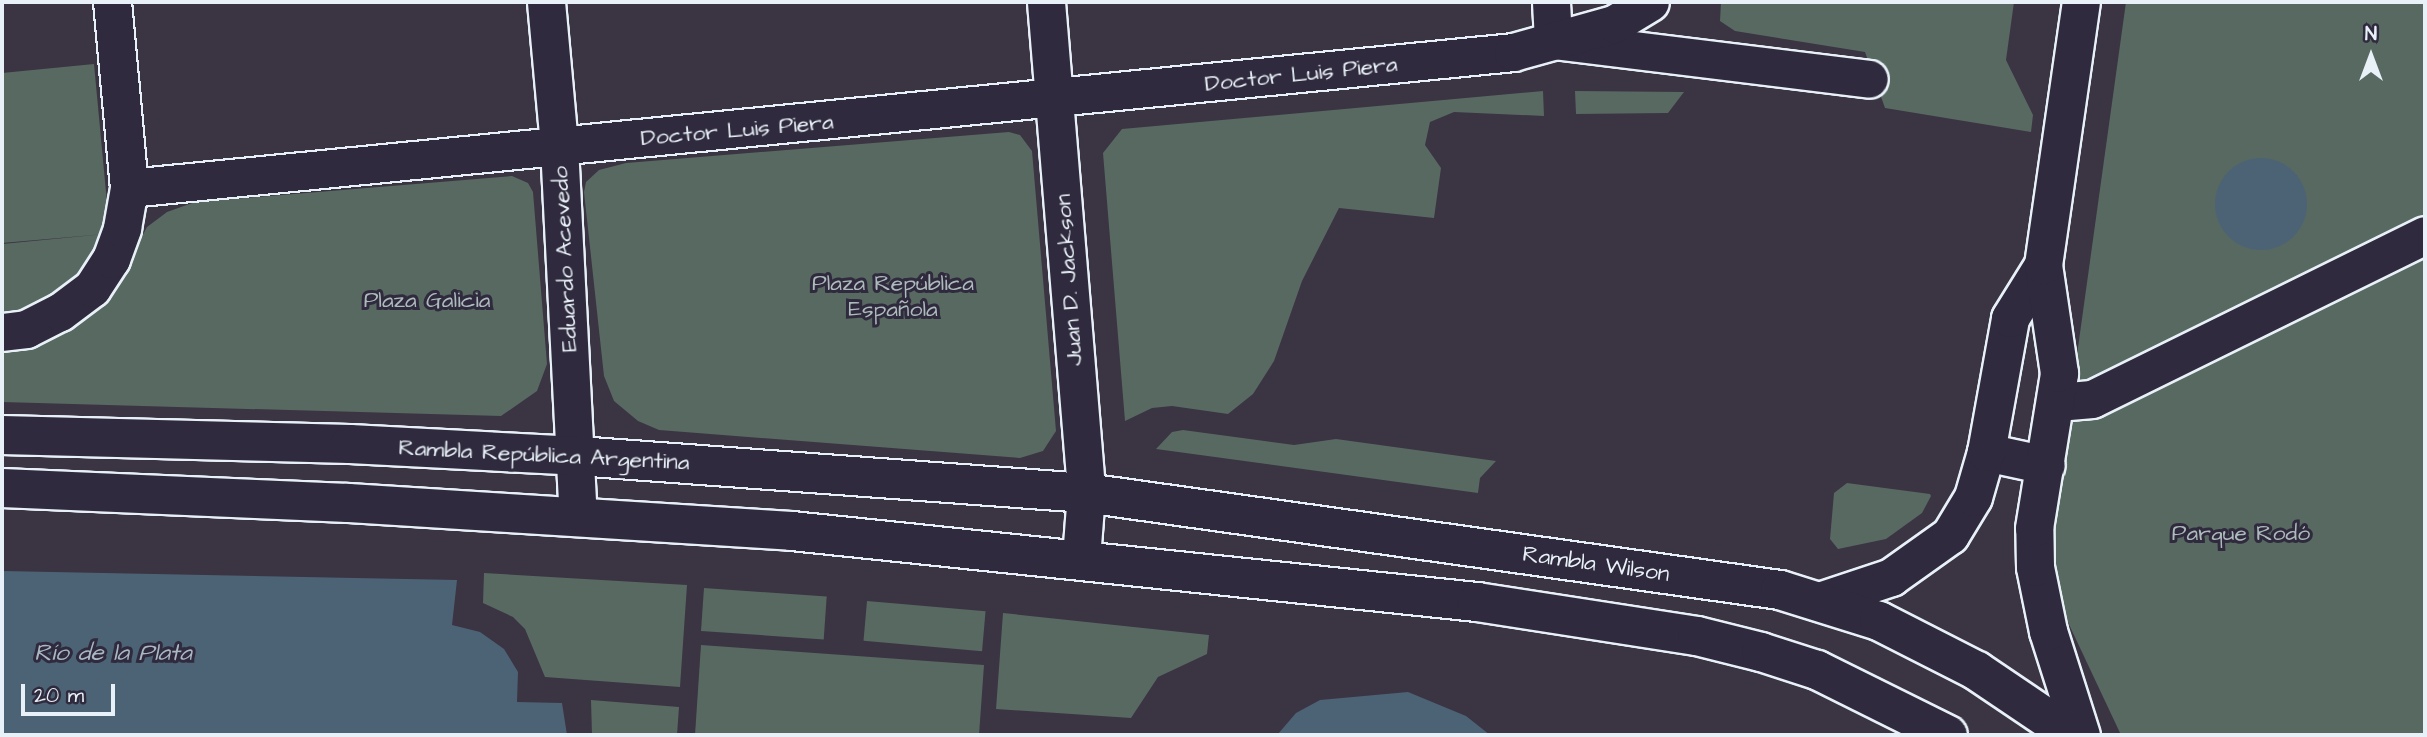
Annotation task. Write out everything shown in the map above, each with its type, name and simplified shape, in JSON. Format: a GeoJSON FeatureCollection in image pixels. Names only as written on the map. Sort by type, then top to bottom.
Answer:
{"type":"FeatureCollection","features":[{"type":"Feature","properties":{"kind":"main road","name":"Rambla República Argentina"},"geometry":{"type":"LineString","coordinates":[[2,435],[351,444],[577,456],[1086,493]]}},
{"type":"Feature","properties":{"kind":"main road"},"geometry":{"type":"LineString","coordinates":[[2,488],[578,516],[1081,558],[1477,602],[1697,636],[1817,670],[1948,735]]}},
{"type":"Feature","properties":{"kind":"main road","name":"Rambla Wilson"},"geometry":{"type":"LineString","coordinates":[[1086,493],[1780,590],[1822,600],[1879,621],[1977,671],[2072,735]]}},
{"type":"Feature","properties":{"kind":"street"},"geometry":{"type":"LineString","coordinates":[[2,332],[26,328],[60,312],[92,288],[111,259],[128,188],[112,2]]}},
{"type":"Feature","properties":{"kind":"street","name":"Eduardo Acevedo"},"geometry":{"type":"LineString","coordinates":[[546,2],[559,146],[578,516]]}},
{"type":"Feature","properties":{"kind":"street","name":"Juan D. Jackson"},"geometry":{"type":"LineString","coordinates":[[1046,2],[1086,493],[1081,558]]}},
{"type":"Feature","properties":{"kind":"street"},"geometry":{"type":"LineString","coordinates":[[1551,2],[1553,40]]}},
{"type":"Feature","properties":{"kind":"street","name":"Doctor Luis Piera"},"geometry":{"type":"LineString","coordinates":[[128,188],[1055,100],[1513,52],[1614,24],[1650,2]]}},
{"type":"Feature","properties":{"kind":"street"},"geometry":{"type":"LineString","coordinates":[[2081,2],[2043,265],[2054,320],[2057,402],[2034,528],[2035,566],[2049,631],[2081,735]]}},
{"type":"Feature","properties":{"kind":"street","name":"Doctor Luis Piera"},"geometry":{"type":"LineString","coordinates":[[1553,40],[1869,79]]}},
{"type":"Feature","properties":{"kind":"street"},"geometry":{"type":"LineString","coordinates":[[2057,402],[2092,399],[2425,235]]}},
{"type":"Feature","properties":{"kind":"street"},"geometry":{"type":"LineString","coordinates":[[1822,600],[1891,576],[1950,535],[1973,497],[1986,452],[2010,318],[2043,265]]}},
{"type":"Feature","properties":{"kind":"street"},"geometry":{"type":"LineString","coordinates":[[1986,452],[2046,465]]}},
{"type":"Feature","properties":{"kind":"green space"},"geometry":{"type":"Polygon","coordinates":[[[1721,2],[2014,2],[2006,60],[2033,115],[2031,132],[1885,108],[1865,52],[1735,31],[1720,21],[1721,2]]]}},
{"type":"Feature","properties":{"kind":"green space","name":"Parque Rodó"},"geometry":{"type":"Polygon","coordinates":[[[2126,2],[2425,2],[2425,735],[2121,735],[2065,616],[2055,571],[2055,513],[2126,2]]]}},
{"type":"Feature","properties":{"kind":"green space"},"geometry":{"type":"Polygon","coordinates":[[[94,64],[109,224],[104,247],[93,270],[66,298],[31,316],[2,320],[2,244],[105,234],[2,243],[2,73],[94,64]]]}},
{"type":"Feature","properties":{"kind":"green space"},"geometry":{"type":"Polygon","coordinates":[[[1543,91],[1544,116],[1454,112],[1430,122],[1425,145],[1441,168],[1434,218],[1339,208],[1302,281],[1274,361],[1253,394],[1228,414],[1172,406],[1152,408],[1125,421],[1103,153],[1122,129],[1543,91]]]}},
{"type":"Feature","properties":{"kind":"green space"},"geometry":{"type":"Polygon","coordinates":[[[1575,91],[1684,92],[1668,113],[1576,114],[1575,91]]]}},
{"type":"Feature","properties":{"kind":"green space","name":"Plaza República Española"},"geometry":{"type":"Polygon","coordinates":[[[1009,132],[1020,135],[1032,151],[1056,431],[1043,451],[1020,458],[659,430],[638,421],[614,401],[604,376],[584,192],[586,182],[599,170],[626,163],[1009,132]]]}},
{"type":"Feature","properties":{"kind":"green space","name":"Plaza Galicia"},"geometry":{"type":"Polygon","coordinates":[[[512,176],[528,183],[533,192],[547,364],[537,391],[501,416],[2,402],[2,345],[95,308],[118,282],[147,227],[167,212],[195,202],[512,176]]]}},
{"type":"Feature","properties":{"kind":"green space"},"geometry":{"type":"Polygon","coordinates":[[[1183,430],[1294,445],[1336,439],[1496,461],[1480,478],[1478,493],[1156,449],[1172,432],[1183,430]]]}},
{"type":"Feature","properties":{"kind":"green space"},"geometry":{"type":"Polygon","coordinates":[[[1847,483],[1931,496],[1922,513],[1886,539],[1838,549],[1830,539],[1834,493],[1847,483]]]}},
{"type":"Feature","properties":{"kind":"green space"},"geometry":{"type":"Polygon","coordinates":[[[484,573],[687,585],[680,687],[545,677],[525,629],[513,617],[483,603],[484,573]]]}},
{"type":"Feature","properties":{"kind":"green space"},"geometry":{"type":"Polygon","coordinates":[[[704,588],[827,597],[824,639],[701,631],[704,588]]]}},
{"type":"Feature","properties":{"kind":"green space"},"geometry":{"type":"Polygon","coordinates":[[[867,601],[986,611],[982,651],[864,641],[867,601]]]}},
{"type":"Feature","properties":{"kind":"green space"},"geometry":{"type":"Polygon","coordinates":[[[1003,613],[1209,635],[1207,654],[1158,677],[1131,718],[996,709],[1003,613]]]}},
{"type":"Feature","properties":{"kind":"green space"},"geometry":{"type":"Polygon","coordinates":[[[701,645],[984,665],[979,735],[695,735],[701,645]]]}},
{"type":"Feature","properties":{"kind":"green space"},"geometry":{"type":"Polygon","coordinates":[[[591,700],[679,707],[677,735],[592,735],[591,700]]]}},
{"type":"Feature","properties":{"kind":"water"},"geometry":{"type":"Polygon","coordinates":[[[2252,158],[2270,158],[2287,165],[2300,178],[2307,195],[2307,213],[2300,230],[2287,243],[2270,250],[2252,250],[2235,243],[2222,230],[2215,213],[2215,195],[2222,178],[2235,165],[2252,158]]]}},
{"type":"Feature","properties":{"kind":"water","name":"Río de la Plata"},"geometry":{"type":"Polygon","coordinates":[[[2,571],[457,580],[452,625],[480,632],[504,649],[518,672],[517,702],[562,703],[567,735],[2,735],[2,571]]]}},
{"type":"Feature","properties":{"kind":"water"},"geometry":{"type":"Polygon","coordinates":[[[1408,692],[1466,716],[1490,735],[1259,735],[1278,734],[1296,713],[1320,700],[1408,692]]]}}]}
